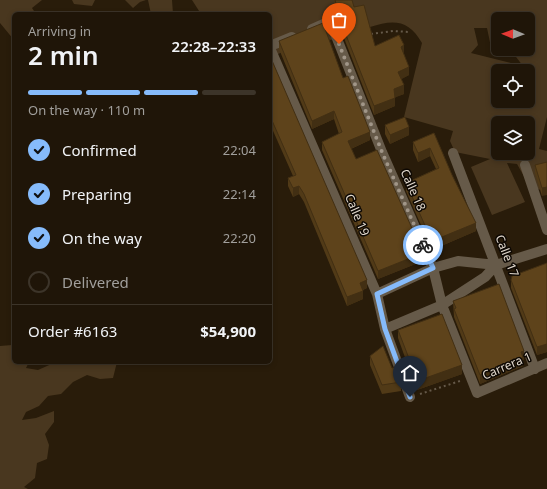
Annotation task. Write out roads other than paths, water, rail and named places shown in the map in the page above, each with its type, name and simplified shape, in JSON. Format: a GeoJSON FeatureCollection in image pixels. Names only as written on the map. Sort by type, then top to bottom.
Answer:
{"type":"FeatureCollection","features":[{"type":"Feature","properties":{"kind":"street","name":"Calle 18"},"geometry":{"type":"LineString","coordinates":[[272,46],[330,21],[382,152],[433,268],[442,305],[477,393]]}},
{"type":"Feature","properties":{"kind":"street","name":"Calle 19"},"geometry":{"type":"LineString","coordinates":[[272,52],[377,294],[385,329],[410,397]]}},
{"type":"Feature","properties":{"kind":"street","name":"Calle 17"},"geometry":{"type":"LineString","coordinates":[[453,153],[535,369]]}},
{"type":"Feature","properties":{"kind":"street"},"geometry":{"type":"LineString","coordinates":[[525,165],[547,230]]}},
{"type":"Feature","properties":{"kind":"street"},"geometry":{"type":"LineString","coordinates":[[377,294],[433,268],[458,261],[496,265],[547,249]]}},
{"type":"Feature","properties":{"kind":"street"},"geometry":{"type":"LineString","coordinates":[[385,329],[442,305],[485,277],[496,265]]}},
{"type":"Feature","properties":{"kind":"street","name":"Carrera 1"},"geometry":{"type":"LineString","coordinates":[[477,393],[547,363]]}}]}
